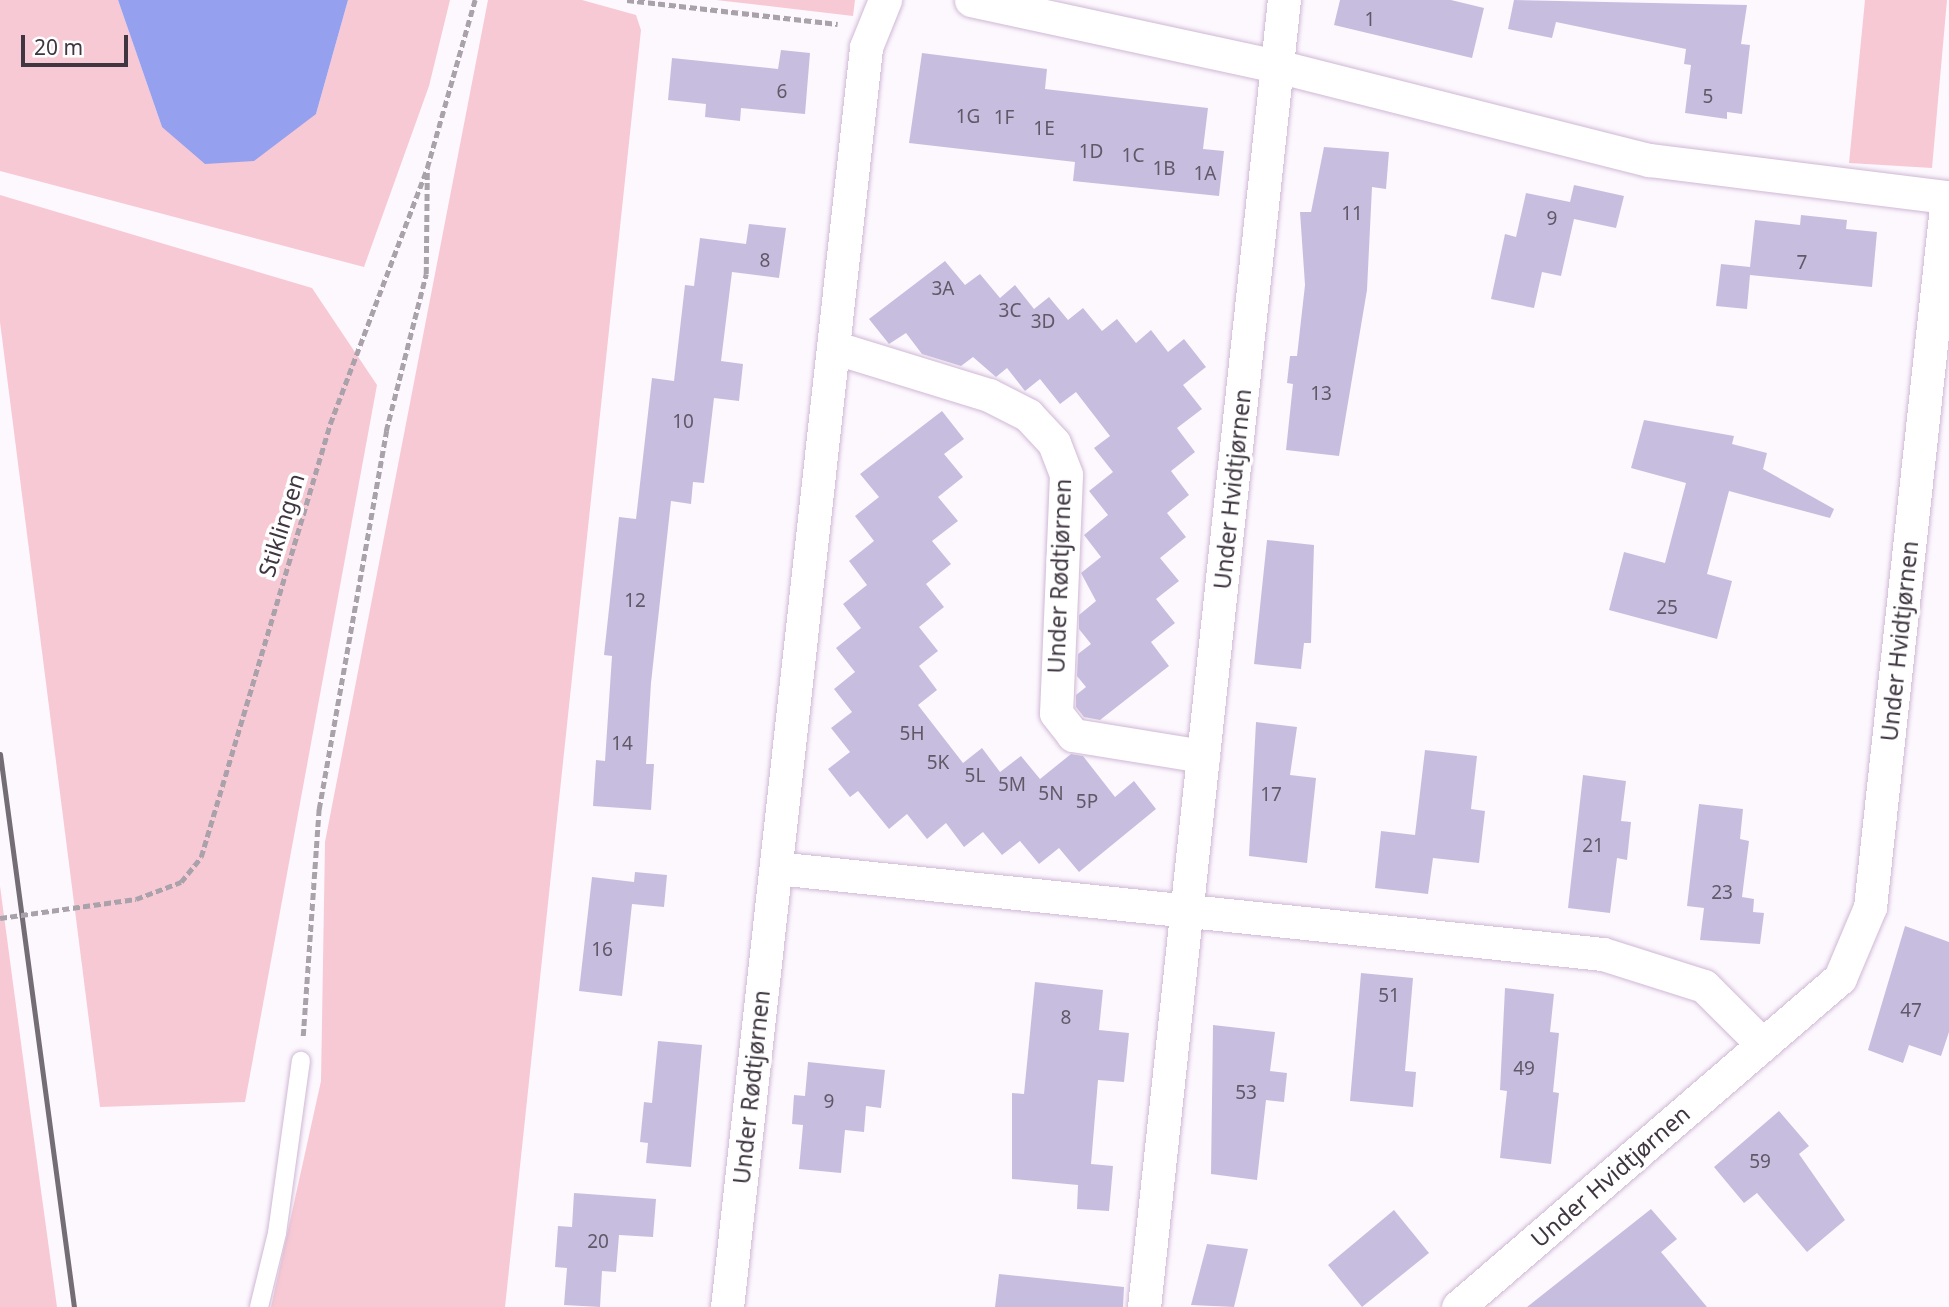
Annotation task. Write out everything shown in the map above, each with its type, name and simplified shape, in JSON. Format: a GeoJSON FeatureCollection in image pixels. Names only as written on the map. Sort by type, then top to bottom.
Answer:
{"type":"FeatureCollection","features":[{"type":"Feature","properties":{"kind":"street"},"geometry":{"type":"LineString","coordinates":[[971,0],[1277,66]]}},
{"type":"Feature","properties":{"kind":"street","name":"Under Hvidtjørnen"},"geometry":{"type":"LineString","coordinates":[[1144,1307],[1284,0]]}},
{"type":"Feature","properties":{"kind":"street","name":"Under Rødtjørnen"},"geometry":{"type":"LineString","coordinates":[[727,1307],[866,47],[879,14]]}},
{"type":"Feature","properties":{"kind":"street","name":"Under Hvidtjørnen"},"geometry":{"type":"LineString","coordinates":[[1277,66],[1649,160],[1948,197],[1870,907],[1840,978],[1458,1307]]}},
{"type":"Feature","properties":{"kind":"street","name":"Under Rødtjørnen"},"geometry":{"type":"LineString","coordinates":[[833,347],[989,395],[1028,415],[1054,443],[1066,475],[1056,713],[1073,734],[1203,756]]}},
{"type":"Feature","properties":{"kind":"street"},"geometry":{"type":"LineString","coordinates":[[776,868],[1603,954],[1704,986],[1763,1045]]}},
{"type":"Feature","properties":{"kind":"lane"},"geometry":{"type":"LineString","coordinates":[[259,1307],[277,1233],[301,1061]]}},
{"type":"Feature","properties":{"kind":"path","name":"Stiklingen"},"geometry":{"type":"LineString","coordinates":[[0,919],[136,899],[181,882],[201,857],[330,424],[427,168],[475,0]]}},
{"type":"Feature","properties":{"kind":"path"},"geometry":{"type":"LineString","coordinates":[[627,0],[879,14]]}},
{"type":"Feature","properties":{"kind":"path"},"geometry":{"type":"LineString","coordinates":[[301,1061],[319,809],[386,431],[426,274],[427,168]]}},
{"type":"Feature","properties":{"kind":"shaded area"},"geometry":{"type":"Polygon","coordinates":[[[0,0],[118,0],[162,127],[316,114],[348,0],[450,0],[429,86],[364,267],[0,171],[0,0]]]}},
{"type":"Feature","properties":{"kind":"shaded area"},"geometry":{"type":"Polygon","coordinates":[[[488,0],[582,0],[636,15],[641,30],[505,1307],[271,1307],[321,1081],[325,842],[488,0]]]}},
{"type":"Feature","properties":{"kind":"shaded area"},"geometry":{"type":"Polygon","coordinates":[[[716,0],[855,0],[853,16],[716,0]]]}},
{"type":"Feature","properties":{"kind":"shaded area"},"geometry":{"type":"Polygon","coordinates":[[[1865,0],[1947,0],[1932,168],[1849,163],[1865,0]]]}},
{"type":"Feature","properties":{"kind":"shaded area"},"geometry":{"type":"Polygon","coordinates":[[[0,195],[312,288],[377,385],[245,1102],[100,1107],[0,322],[0,195]]]}},
{"type":"Feature","properties":{"kind":"shaded area"},"geometry":{"type":"Polygon","coordinates":[[[0,886],[30,1110],[57,1307],[0,1307],[0,886]]]}},
{"type":"Feature","properties":{"kind":"water"},"geometry":{"type":"Polygon","coordinates":[[[118,0],[348,0],[316,114],[254,161],[205,164],[162,127],[118,0]]]}},
{"type":"Feature","properties":{"kind":"building"},"geometry":{"type":"Polygon","coordinates":[[[1340,0],[1451,0],[1484,8],[1472,58],[1334,25],[1340,0]]]}},
{"type":"Feature","properties":{"kind":"building"},"geometry":{"type":"Polygon","coordinates":[[[1514,0],[1747,5],[1741,44],[1750,45],[1742,114],[1727,112],[1727,119],[1685,113],[1691,65],[1684,64],[1686,49],[1556,22],[1552,38],[1508,29],[1514,0]]]}},
{"type":"Feature","properties":{"kind":"building"},"geometry":{"type":"Polygon","coordinates":[[[781,50],[810,53],[805,114],[741,108],[740,121],[705,117],[706,104],[668,100],[672,58],[778,69],[781,50]]]}},
{"type":"Feature","properties":{"kind":"building"},"geometry":{"type":"Polygon","coordinates":[[[922,53],[1047,69],[1045,89],[1208,108],[1203,149],[1224,151],[1219,196],[1073,181],[1075,162],[909,143],[922,53]]]}},
{"type":"Feature","properties":{"kind":"building"},"geometry":{"type":"Polygon","coordinates":[[[1324,147],[1389,152],[1386,189],[1372,187],[1367,290],[1339,456],[1286,450],[1293,384],[1287,383],[1290,356],[1297,356],[1305,285],[1300,212],[1311,212],[1324,147]]]}},
{"type":"Feature","properties":{"kind":"building"},"geometry":{"type":"Polygon","coordinates":[[[1574,185],[1624,196],[1616,228],[1574,219],[1561,276],[1542,272],[1534,308],[1491,299],[1505,234],[1516,237],[1526,193],[1570,202],[1574,185]]]}},
{"type":"Feature","properties":{"kind":"building"},"geometry":{"type":"Polygon","coordinates":[[[1801,215],[1847,220],[1846,229],[1877,232],[1872,287],[1750,275],[1747,309],[1716,306],[1721,264],[1750,267],[1755,220],[1800,225],[1801,215]]]}},
{"type":"Feature","properties":{"kind":"building"},"geometry":{"type":"Polygon","coordinates":[[[749,224],[786,228],[779,278],[732,272],[721,361],[743,364],[739,401],[714,398],[704,483],[693,482],[691,504],[671,501],[651,683],[646,764],[654,764],[651,810],[593,806],[596,760],[605,761],[612,656],[604,655],[619,517],[636,519],[652,378],[674,381],[685,285],[694,286],[700,238],[746,244],[749,224]]]}},
{"type":"Feature","properties":{"kind":"building"},"geometry":{"type":"Polygon","coordinates":[[[945,261],[965,285],[980,274],[1000,298],[1015,285],[1034,309],[1049,297],[1068,320],[1083,308],[1102,331],[1117,319],[1136,343],[1151,330],[1168,352],[1184,339],[1206,367],[1183,385],[1202,409],[1177,428],[1195,452],[1171,471],[1189,495],[1167,513],[1186,537],[1160,558],[1179,581],[1156,599],[1175,623],[1151,642],[1169,666],[1100,720],[1084,717],[1076,707],[1076,695],[1086,687],[1077,676],[1078,654],[1091,644],[1079,629],[1079,615],[1096,601],[1081,573],[1101,557],[1084,535],[1108,515],[1089,491],[1113,472],[1094,448],[1110,436],[1076,392],[1060,404],[1040,379],[1025,391],[1007,368],[996,377],[973,357],[961,366],[922,354],[906,333],[889,344],[869,319],[945,261]]]}},
{"type":"Feature","properties":{"kind":"building"},"geometry":{"type":"Polygon","coordinates":[[[942,411],[964,439],[944,454],[963,477],[938,497],[958,521],[932,541],[951,564],[926,584],[944,607],[919,627],[938,651],[919,666],[937,690],[918,705],[963,763],[982,748],[1000,772],[1021,756],[1040,779],[1071,754],[1083,756],[1115,797],[1134,781],[1156,809],[1079,872],[1059,848],[1039,864],[1020,841],[1002,855],[983,832],[964,847],[946,823],[927,839],[907,814],[889,829],[858,791],[850,797],[828,769],[850,752],[831,728],[852,712],[834,689],[855,672],[836,648],[861,628],[843,604],[867,585],[849,561],[874,541],[855,516],[879,497],[860,474],[942,411]]]}},
{"type":"Feature","properties":{"kind":"building"},"geometry":{"type":"Polygon","coordinates":[[[1644,420],[1734,436],[1732,444],[1767,453],[1763,469],[1834,509],[1830,518],[1729,491],[1707,574],[1732,581],[1717,639],[1609,610],[1624,552],[1665,563],[1686,483],[1631,468],[1644,420]]]}},
{"type":"Feature","properties":{"kind":"building"},"geometry":{"type":"Polygon","coordinates":[[[1267,540],[1314,545],[1311,643],[1304,643],[1301,669],[1254,664],[1267,540]]]}},
{"type":"Feature","properties":{"kind":"building"},"geometry":{"type":"Polygon","coordinates":[[[1256,722],[1297,727],[1290,775],[1316,778],[1307,863],[1249,856],[1256,722]]]}},
{"type":"Feature","properties":{"kind":"building"},"geometry":{"type":"Polygon","coordinates":[[[1425,750],[1477,756],[1471,809],[1485,811],[1479,863],[1433,858],[1428,894],[1375,888],[1381,831],[1415,835],[1425,750]]]}},
{"type":"Feature","properties":{"kind":"building"},"geometry":{"type":"Polygon","coordinates":[[[1583,775],[1626,781],[1621,821],[1631,822],[1627,860],[1617,858],[1610,913],[1568,908],[1583,775]]]}},
{"type":"Feature","properties":{"kind":"building"},"geometry":{"type":"Polygon","coordinates":[[[1699,804],[1743,809],[1740,839],[1749,841],[1742,897],[1754,899],[1753,912],[1764,913],[1760,944],[1700,940],[1704,908],[1687,906],[1699,804]]]}},
{"type":"Feature","properties":{"kind":"building"},"geometry":{"type":"Polygon","coordinates":[[[635,872],[667,875],[664,907],[632,904],[622,996],[579,991],[592,877],[634,882],[635,872]]]}},
{"type":"Feature","properties":{"kind":"building"},"geometry":{"type":"Polygon","coordinates":[[[1905,926],[1949,942],[1949,1032],[1941,1056],[1909,1045],[1903,1063],[1868,1050],[1905,926]]]}},
{"type":"Feature","properties":{"kind":"building"},"geometry":{"type":"Polygon","coordinates":[[[1361,973],[1413,978],[1405,1071],[1416,1072],[1413,1107],[1350,1101],[1361,973]]]}},
{"type":"Feature","properties":{"kind":"building"},"geometry":{"type":"Polygon","coordinates":[[[1035,982],[1103,990],[1099,1030],[1129,1033],[1124,1082],[1098,1080],[1091,1164],[1113,1166],[1109,1211],[1077,1209],[1078,1185],[1012,1179],[1012,1093],[1024,1094],[1035,982]]]}},
{"type":"Feature","properties":{"kind":"building"},"geometry":{"type":"Polygon","coordinates":[[[1505,988],[1554,994],[1550,1032],[1559,1033],[1553,1092],[1559,1093],[1551,1164],[1500,1158],[1507,1091],[1500,1090],[1505,988]]]}},
{"type":"Feature","properties":{"kind":"building"},"geometry":{"type":"Polygon","coordinates":[[[1213,1025],[1275,1032],[1270,1071],[1287,1073],[1284,1102],[1266,1100],[1257,1180],[1211,1174],[1213,1025]]]}},
{"type":"Feature","properties":{"kind":"building"},"geometry":{"type":"Polygon","coordinates":[[[658,1041],[702,1045],[691,1167],[646,1163],[648,1143],[640,1142],[644,1102],[652,1103],[658,1041]]]}},
{"type":"Feature","properties":{"kind":"building"},"geometry":{"type":"Polygon","coordinates":[[[808,1062],[885,1070],[881,1108],[866,1106],[864,1132],[845,1130],[841,1173],[799,1169],[803,1125],[792,1124],[794,1095],[805,1096],[808,1062]]]}},
{"type":"Feature","properties":{"kind":"building"},"geometry":{"type":"Polygon","coordinates":[[[1779,1111],[1809,1146],[1799,1154],[1845,1220],[1807,1252],[1757,1193],[1744,1203],[1714,1167],[1779,1111]]]}},
{"type":"Feature","properties":{"kind":"building"},"geometry":{"type":"Polygon","coordinates":[[[574,1193],[656,1199],[653,1237],[619,1235],[616,1272],[602,1271],[600,1307],[564,1305],[567,1268],[555,1267],[558,1226],[572,1227],[574,1193]]]}},
{"type":"Feature","properties":{"kind":"building"},"geometry":{"type":"Polygon","coordinates":[[[1651,1209],[1677,1239],[1661,1252],[1707,1307],[1527,1307],[1651,1209]]]}},
{"type":"Feature","properties":{"kind":"building"},"geometry":{"type":"Polygon","coordinates":[[[1394,1210],[1429,1253],[1362,1307],[1328,1265],[1394,1210]]]}},
{"type":"Feature","properties":{"kind":"building"},"geometry":{"type":"Polygon","coordinates":[[[1207,1244],[1248,1249],[1234,1307],[1191,1305],[1207,1244]]]}},
{"type":"Feature","properties":{"kind":"building"},"geometry":{"type":"Polygon","coordinates":[[[999,1274],[1124,1287],[1123,1307],[995,1307],[999,1274]]]}},
{"type":"Feature","properties":{"kind":"railway"},"geometry":{"type":"LineString","coordinates":[[0,754],[74,1307]]}}]}
